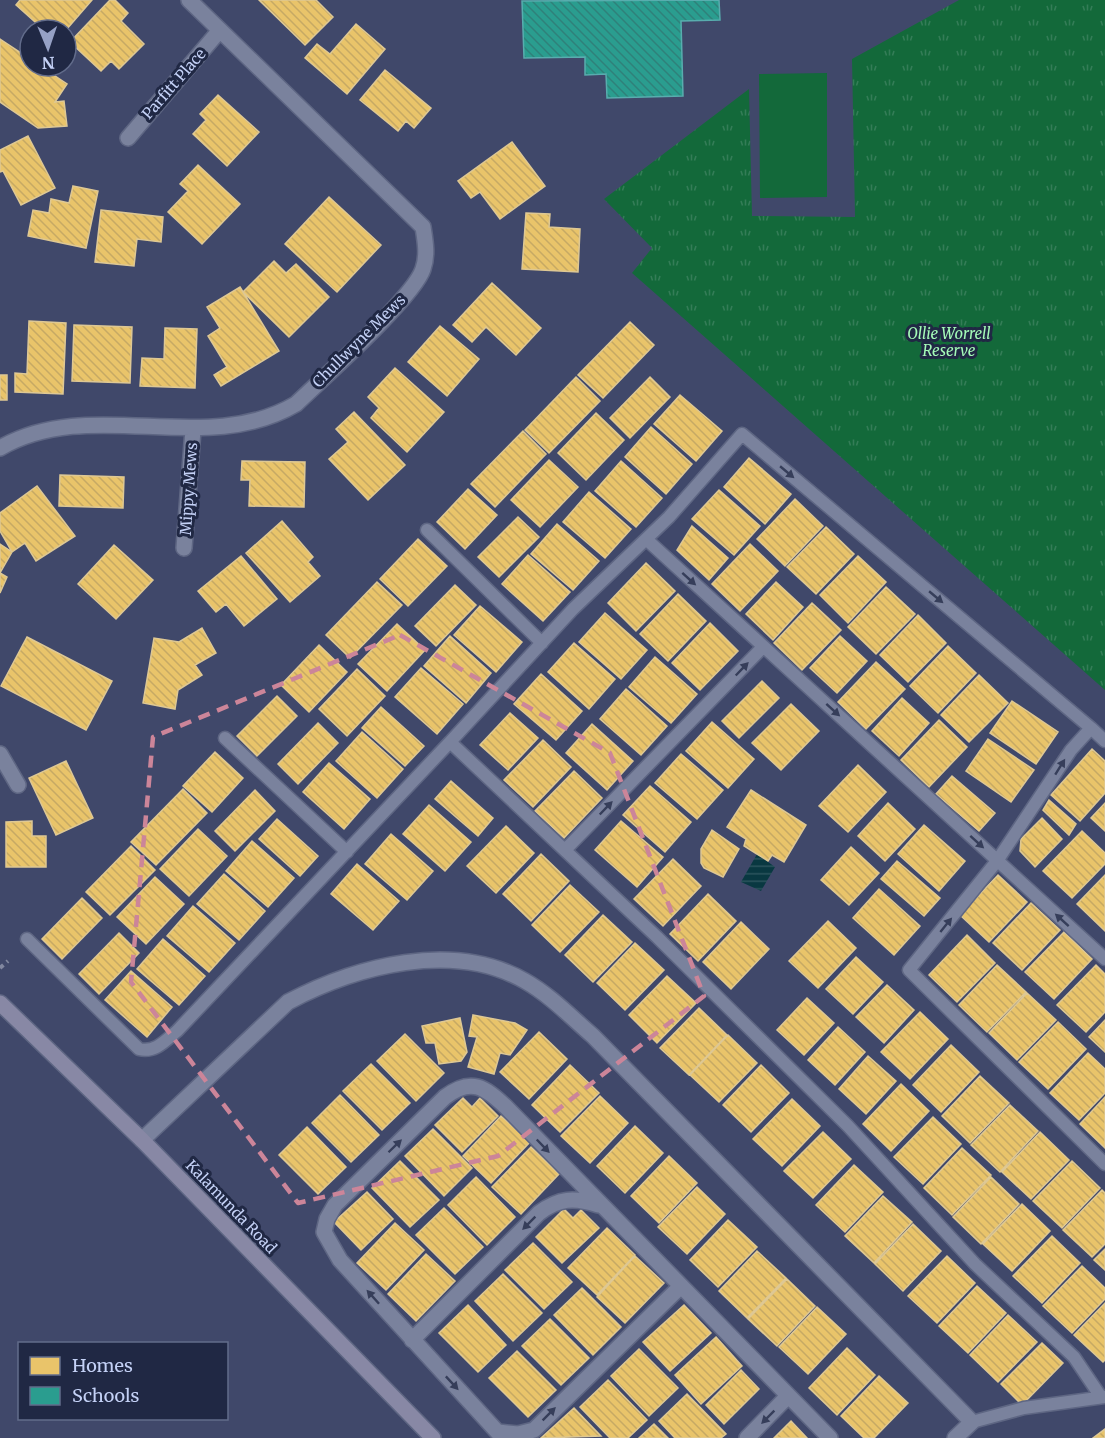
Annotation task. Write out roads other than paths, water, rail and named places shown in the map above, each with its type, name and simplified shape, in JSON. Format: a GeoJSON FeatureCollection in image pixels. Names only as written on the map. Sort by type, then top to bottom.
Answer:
{"type":"FeatureCollection","features":[{"type":"Feature","properties":{"kind":"main road","name":"Kalamunda Road"},"geometry":{"type":"LineString","coordinates":[[0,1003],[142,1140],[433,1438]]}},
{"type":"Feature","properties":{"kind":"street","name":"Chullwyne Mews"},"geometry":{"type":"LineString","coordinates":[[0,448],[44,431],[76,426],[126,425],[193,429],[251,423],[276,416],[296,404],[407,294],[423,269],[426,248],[423,227],[189,0]]}},
{"type":"Feature","properties":{"kind":"street","name":"Parfitt Place"},"geometry":{"type":"LineString","coordinates":[[128,138],[220,30]]}},
{"type":"Feature","properties":{"kind":"street","name":"Mippy Mews"},"geometry":{"type":"LineString","coordinates":[[184,548],[193,429]]}},
{"type":"Feature","properties":{"kind":"street"},"geometry":{"type":"LineString","coordinates":[[0,754],[18,785]]}},
{"type":"Feature","properties":{"kind":"street"},"geometry":{"type":"LineString","coordinates":[[142,1140],[288,1002],[311,990],[341,979],[423,960],[454,961],[490,968],[525,981],[593,1036],[972,1422],[955,1438]]}},
{"type":"Feature","properties":{"kind":"street"},"geometry":{"type":"LineString","coordinates":[[680,1287],[534,1430],[501,1435],[340,1260],[324,1232],[327,1219],[336,1205],[456,1089],[468,1086],[482,1088],[494,1095],[604,1210],[830,1438]]}},
{"type":"Feature","properties":{"kind":"street"},"geometry":{"type":"LineString","coordinates":[[412,1340],[539,1213],[552,1203],[564,1199],[580,1199],[604,1210]]}},
{"type":"Feature","properties":{"kind":"street"},"geometry":{"type":"LineString","coordinates":[[747,1438],[788,1396]]}},
{"type":"Feature","properties":{"kind":"lane"},"geometry":{"type":"LineString","coordinates":[[27,939],[140,1049],[148,1051],[158,1047],[177,1031],[347,852],[573,609],[669,518],[742,434],[1105,741]]}},
{"type":"Feature","properties":{"kind":"lane"},"geometry":{"type":"LineString","coordinates":[[427,530],[542,643]]}},
{"type":"Feature","properties":{"kind":"lane"},"geometry":{"type":"LineString","coordinates":[[646,539],[1105,959]]}},
{"type":"Feature","properties":{"kind":"lane"},"geometry":{"type":"LineString","coordinates":[[565,850],[763,647]]}},
{"type":"Feature","properties":{"kind":"lane"},"geometry":{"type":"LineString","coordinates":[[1091,728],[1071,750],[997,861],[909,970],[1105,1164]]}},
{"type":"Feature","properties":{"kind":"lane"},"geometry":{"type":"LineString","coordinates":[[225,738],[347,852]]}},
{"type":"Feature","properties":{"kind":"lane"},"geometry":{"type":"LineString","coordinates":[[450,742],[565,850],[848,1126],[975,1264],[1074,1357],[1103,1397],[1024,1408],[972,1422]]}},
{"type":"Feature","properties":{"kind":"park label","name":"Ollie Worrell Reserve"},"geometry":{"type":"Point","coordinates":[949,342]}}]}
